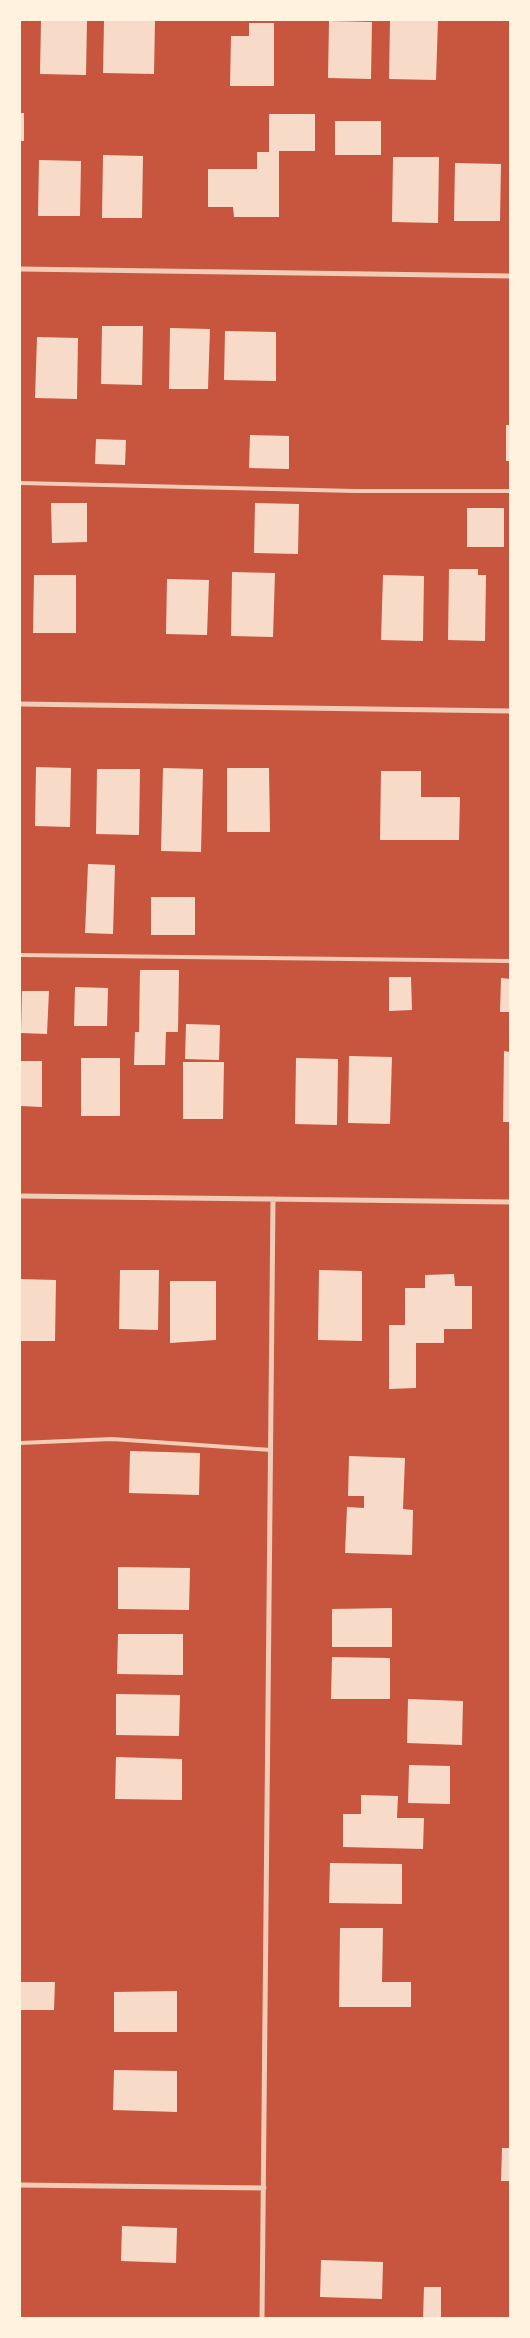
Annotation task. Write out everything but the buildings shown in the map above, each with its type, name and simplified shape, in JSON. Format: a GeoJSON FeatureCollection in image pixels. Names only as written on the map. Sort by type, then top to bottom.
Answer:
{"type":"FeatureCollection","features":[{"type":"Feature","properties":{"kind":"street"},"geometry":{"type":"LineString","coordinates":[[20,269],[510,276]]}},
{"type":"Feature","properties":{"kind":"street"},"geometry":{"type":"LineString","coordinates":[[20,704],[510,711]]}},
{"type":"Feature","properties":{"kind":"street"},"geometry":{"type":"LineString","coordinates":[[20,1196],[510,1202]]}},
{"type":"Feature","properties":{"kind":"street"},"geometry":{"type":"LineString","coordinates":[[262,2318],[273,1199]]}},
{"type":"Feature","properties":{"kind":"street"},"geometry":{"type":"LineString","coordinates":[[20,2185],[264,2188]]}},
{"type":"Feature","properties":{"kind":"lane"},"geometry":{"type":"LineString","coordinates":[[20,483],[355,491],[510,491]]}},
{"type":"Feature","properties":{"kind":"lane"},"geometry":{"type":"LineString","coordinates":[[20,955],[510,961]]}},
{"type":"Feature","properties":{"kind":"lane"},"geometry":{"type":"LineString","coordinates":[[20,1443],[112,1438],[271,1450]]}}]}
